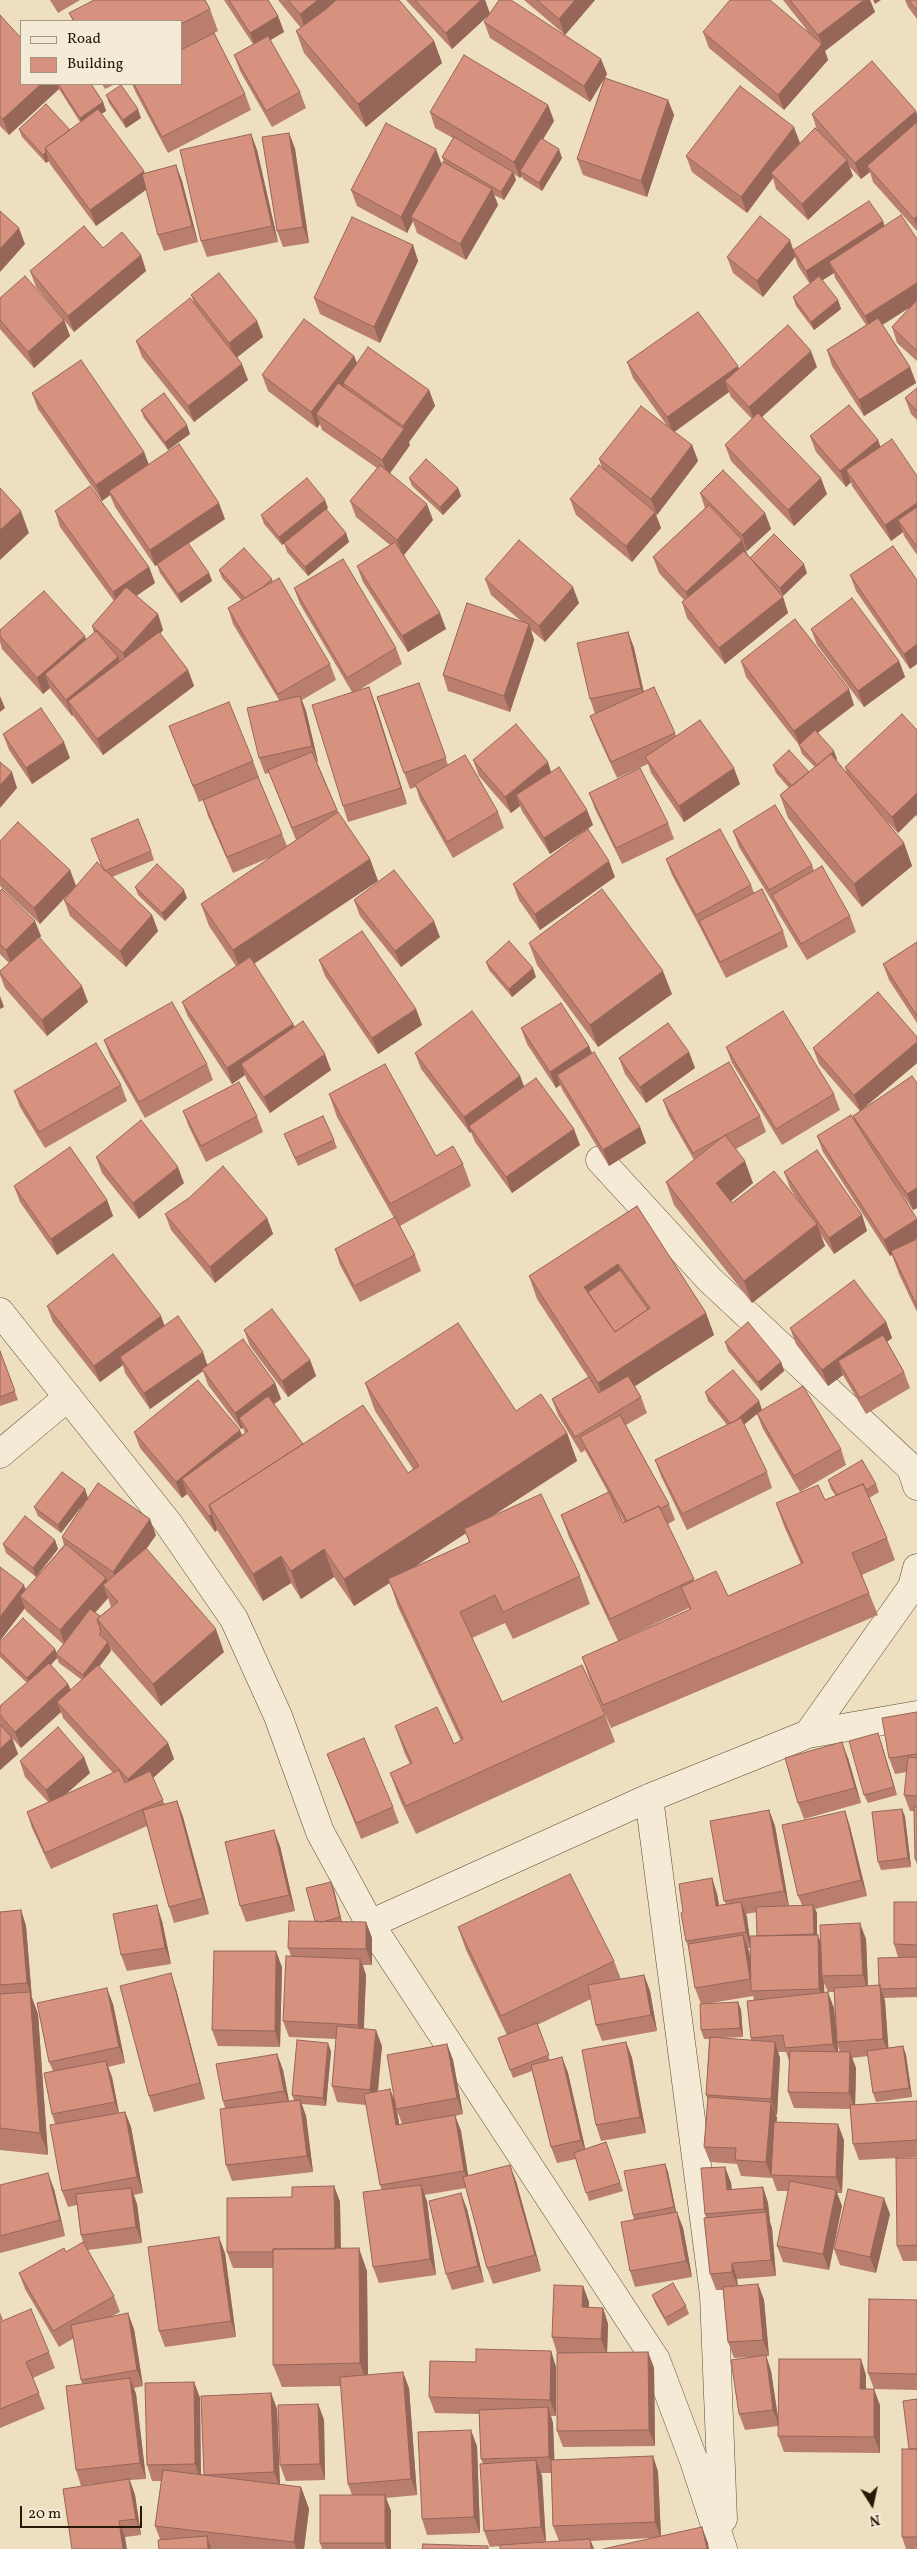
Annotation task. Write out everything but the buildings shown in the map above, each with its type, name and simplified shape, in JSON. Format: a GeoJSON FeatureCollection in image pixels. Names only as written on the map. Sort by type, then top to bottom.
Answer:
{"type":"FeatureCollection","features":[{"type":"Feature","properties":{"kind":"street"},"geometry":{"type":"LineString","coordinates":[[600,1160],[709,1279],[911,1468],[917,1486]]}},
{"type":"Feature","properties":{"kind":"street"},"geometry":{"type":"LineString","coordinates":[[0,1312],[168,1523],[234,1619],[278,1716],[320,1832],[370,1924],[656,2360],[694,2461],[723,2549]]}},
{"type":"Feature","properties":{"kind":"street"},"geometry":{"type":"LineString","coordinates":[[0,1454],[68,1397]]}},
{"type":"Feature","properties":{"kind":"street"},"geometry":{"type":"LineString","coordinates":[[808,1734],[912,1587],[917,1568]]}},
{"type":"Feature","properties":{"kind":"street"},"geometry":{"type":"LineString","coordinates":[[370,1924],[649,1798],[808,1734],[917,1715]]}},
{"type":"Feature","properties":{"kind":"street"},"geometry":{"type":"LineString","coordinates":[[649,1798],[714,2295],[723,2549]]}}]}
